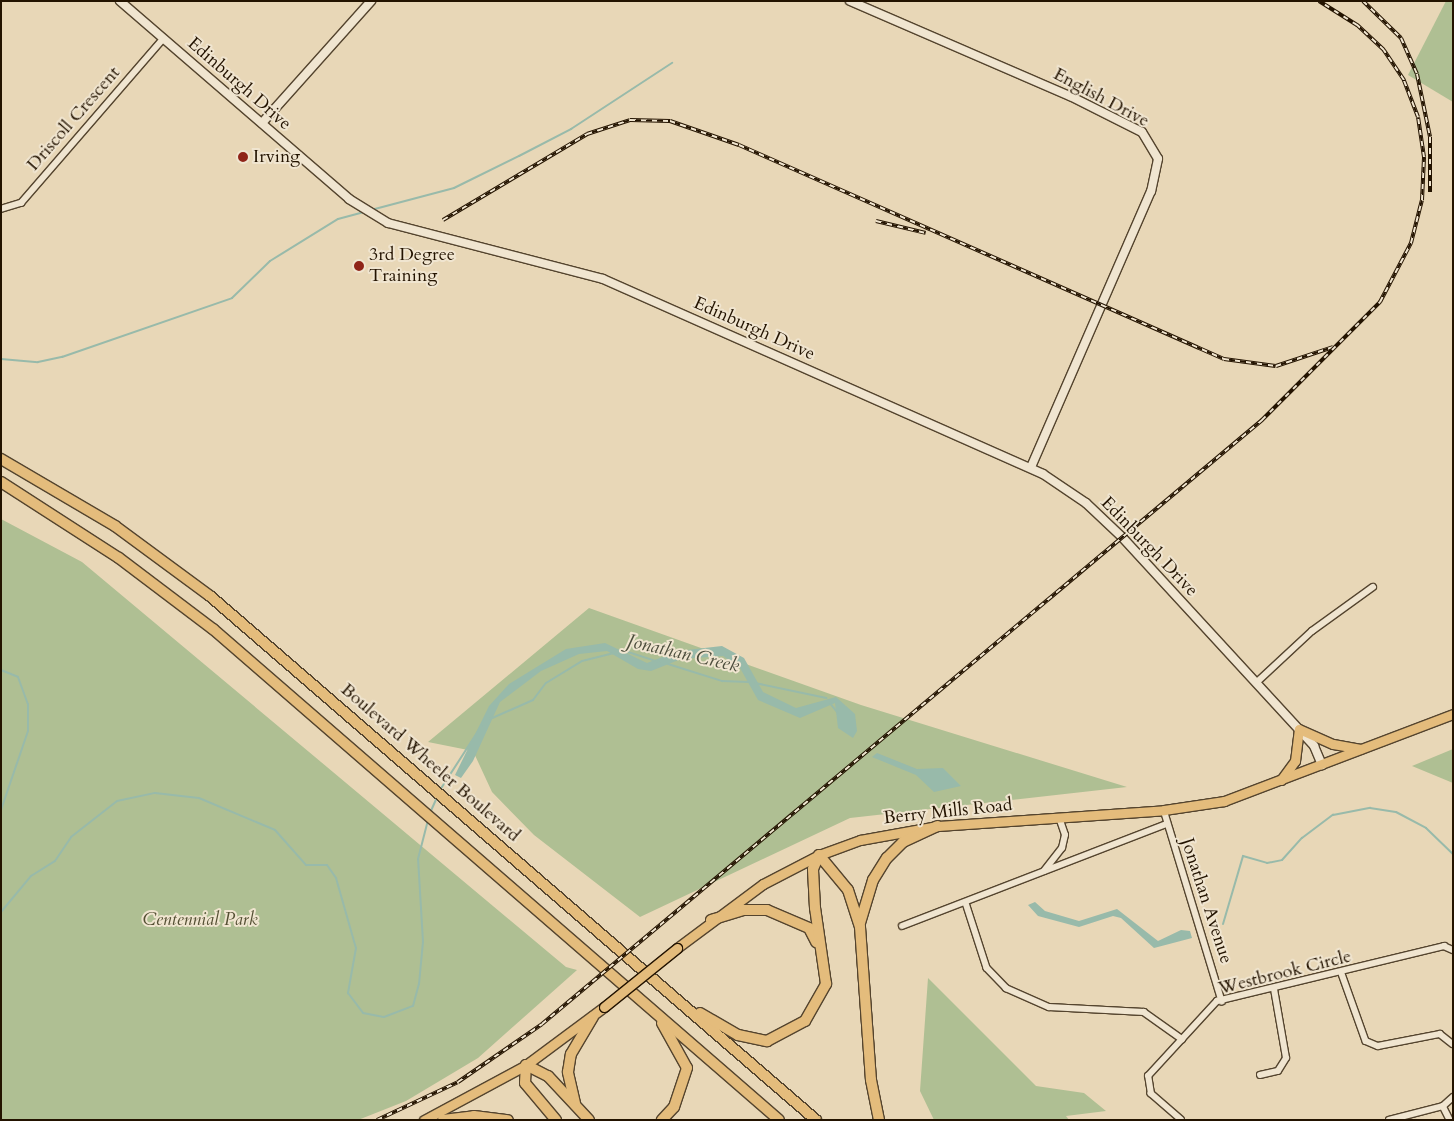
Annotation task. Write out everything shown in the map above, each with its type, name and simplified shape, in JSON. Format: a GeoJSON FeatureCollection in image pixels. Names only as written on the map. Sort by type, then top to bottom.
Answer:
{"type":"FeatureCollection","features":[{"type":"Feature","properties":{"kind":"highway","name":"Boulevard Wheeler Boulevard"},"geometry":{"type":"LineString","coordinates":[[1,459],[116,526],[210,596],[816,1120]]}},
{"type":"Feature","properties":{"kind":"highway"},"geometry":{"type":"LineString","coordinates":[[1,482],[119,558],[213,629],[779,1120]]}},
{"type":"Feature","properties":{"kind":"highway"},"geometry":{"type":"LineString","coordinates":[[860,927],[873,880],[887,858],[903,842],[938,826]]}},
{"type":"Feature","properties":{"kind":"highway"},"geometry":{"type":"LineString","coordinates":[[684,1004],[738,1035],[767,1041],[794,1030],[822,997],[826,984],[819,948],[813,869],[818,854]]}},
{"type":"Feature","properties":{"kind":"highway"},"geometry":{"type":"LineString","coordinates":[[818,854],[848,890],[860,927],[871,1080],[879,1120]]}},
{"type":"Feature","properties":{"kind":"highway"},"geometry":{"type":"LineString","coordinates":[[711,920],[743,910],[767,910],[809,928],[819,948]]}},
{"type":"Feature","properties":{"kind":"highway"},"geometry":{"type":"LineString","coordinates":[[651,1008],[687,1068],[674,1107],[662,1120]]}},
{"type":"Feature","properties":{"kind":"highway"},"geometry":{"type":"LineString","coordinates":[[577,1107],[568,1072],[571,1054],[593,1017]]}},
{"type":"Feature","properties":{"kind":"highway"},"geometry":{"type":"LineString","coordinates":[[556,1120],[525,1083],[526,1065],[548,1076],[589,1120]]}},
{"type":"Feature","properties":{"kind":"highway"},"geometry":{"type":"LineString","coordinates":[[443,1120],[474,1116],[508,1120]]}},
{"type":"Feature","properties":{"kind":"main road","name":"Berry Mills Road"},"geometry":{"type":"LineString","coordinates":[[424,1120],[526,1065],[593,1017],[711,920],[818,854],[875,836],[938,826],[1164,810],[1245,795],[1453,714]]}},
{"type":"Feature","properties":{"kind":"main road"},"geometry":{"type":"LineString","coordinates":[[1278,782],[1295,761],[1299,729],[1333,744],[1363,749]]}},
{"type":"Feature","properties":{"kind":"street","name":"Edinburgh Drive"},"geometry":{"type":"LineString","coordinates":[[120,1],[349,199],[388,223],[603,279],[1030,467],[1102,517],[1299,729],[1322,765]]}},
{"type":"Feature","properties":{"kind":"street"},"geometry":{"type":"LineString","coordinates":[[262,123],[371,1]]}},
{"type":"Feature","properties":{"kind":"street","name":"English Drive"},"geometry":{"type":"LineString","coordinates":[[850,1],[1142,132],[1158,158],[1151,191],[1030,467]]}},
{"type":"Feature","properties":{"kind":"street","name":"Driscoll Crescent"},"geometry":{"type":"LineString","coordinates":[[1,209],[21,204],[163,39]]}},
{"type":"Feature","properties":{"kind":"street"},"geometry":{"type":"LineString","coordinates":[[1256,683],[1312,631],[1373,587]]}},
{"type":"Feature","properties":{"kind":"street","name":"Jonathan Avenue"},"geometry":{"type":"LineString","coordinates":[[1164,810],[1166,824],[1222,1001]]}},
{"type":"Feature","properties":{"kind":"street"},"geometry":{"type":"LineString","coordinates":[[1042,874],[1062,848],[1064,835],[1058,818]]}},
{"type":"Feature","properties":{"kind":"street"},"geometry":{"type":"LineString","coordinates":[[902,926],[1042,874],[1166,824]]}},
{"type":"Feature","properties":{"kind":"street"},"geometry":{"type":"LineString","coordinates":[[966,903],[987,968],[1006,988],[1050,1007],[1144,1012],[1182,1039]]}},
{"type":"Feature","properties":{"kind":"street","name":"Westbrook Circle"},"geometry":{"type":"LineString","coordinates":[[1181,1120],[1151,1094],[1148,1076],[1182,1039],[1222,1001],[1342,974],[1444,946],[1453,950]]}},
{"type":"Feature","properties":{"kind":"street"},"geometry":{"type":"LineString","coordinates":[[1342,974],[1366,1041],[1378,1046],[1440,1034],[1453,1044]]}},
{"type":"Feature","properties":{"kind":"street"},"geometry":{"type":"LineString","coordinates":[[1260,1075],[1278,1072],[1286,1058],[1274,989]]}},
{"type":"Feature","properties":{"kind":"street"},"geometry":{"type":"LineString","coordinates":[[1388,1120],[1443,1106],[1453,1097]]}},
{"type":"Feature","properties":{"kind":"street"},"geometry":{"type":"LineString","coordinates":[[1443,1106],[1450,1120]]}},
{"type":"Feature","properties":{"kind":"green space"},"geometry":{"type":"Polygon","coordinates":[[[1446,1],[1453,1],[1453,102],[1408,75],[1446,1]]]}},
{"type":"Feature","properties":{"kind":"green space","name":"Centennial Park"},"geometry":{"type":"Polygon","coordinates":[[[1,519],[82,562],[566,967],[577,970],[478,1058],[406,1101],[358,1120],[1,1120],[1,519]]]}},
{"type":"Feature","properties":{"kind":"green space"},"geometry":{"type":"Polygon","coordinates":[[[589,608],[861,705],[1127,787],[850,818],[640,917],[534,835],[492,792],[473,751],[428,742],[589,608]]]}},
{"type":"Feature","properties":{"kind":"green space"},"geometry":{"type":"Polygon","coordinates":[[[1453,749],[1453,783],[1412,766],[1453,749]]]}},
{"type":"Feature","properties":{"kind":"green space"},"geometry":{"type":"Polygon","coordinates":[[[928,978],[1036,1086],[1084,1093],[1106,1111],[1066,1116],[1069,1120],[934,1120],[920,1091],[928,978]]]}},
{"type":"Feature","properties":{"kind":"water"},"geometry":{"type":"Polygon","coordinates":[[[605,643],[647,663],[678,651],[722,646],[744,658],[763,692],[796,708],[836,697],[855,714],[857,731],[853,738],[838,728],[835,703],[800,718],[758,700],[740,668],[723,656],[681,659],[651,671],[638,669],[607,651],[579,654],[541,671],[500,702],[473,761],[461,778],[455,775],[489,706],[509,684],[566,649],[605,643]]]}},
{"type":"Feature","properties":{"kind":"water"},"geometry":{"type":"Polygon","coordinates":[[[877,753],[917,769],[943,768],[961,786],[934,792],[916,775],[872,757],[877,753]]]}},
{"type":"Feature","properties":{"kind":"water"},"geometry":{"type":"Polygon","coordinates":[[[1035,902],[1045,911],[1079,921],[1117,909],[1158,941],[1181,930],[1190,931],[1192,938],[1154,948],[1121,918],[1113,916],[1079,927],[1038,916],[1028,905],[1035,902]]]}},
{"type":"Feature","properties":{"kind":"waterway"},"geometry":{"type":"LineString","coordinates":[[371,210],[454,188],[571,129],[672,63]]}},
{"type":"Feature","properties":{"kind":"waterway"},"geometry":{"type":"LineString","coordinates":[[1,359],[38,362],[62,357],[232,298],[270,261],[338,219],[364,212]]}},
{"type":"Feature","properties":{"kind":"waterway","name":"Jonathan Creek"},"geometry":{"type":"LineString","coordinates":[[625,651],[659,662]]}},
{"type":"Feature","properties":{"kind":"waterway","name":"Jonathan Creek"},"geometry":{"type":"LineString","coordinates":[[490,719],[533,700],[546,683],[582,661],[615,653]]}},
{"type":"Feature","properties":{"kind":"waterway","name":"Jonathan Creek"},"geometry":{"type":"LineString","coordinates":[[668,664],[722,681],[748,682]]}},
{"type":"Feature","properties":{"kind":"waterway"},"geometry":{"type":"LineString","coordinates":[[1,670],[18,677],[28,704],[28,731],[1,810]]}},
{"type":"Feature","properties":{"kind":"waterway","name":"Jonathan Creek"},"geometry":{"type":"LineString","coordinates":[[755,683],[826,698]]}},
{"type":"Feature","properties":{"kind":"waterway","name":"Jonathan Creek"},"geometry":{"type":"LineString","coordinates":[[829,702],[837,712]]}},
{"type":"Feature","properties":{"kind":"waterway","name":"Jonathan Creek"},"geometry":{"type":"LineString","coordinates":[[440,790],[482,725]]}},
{"type":"Feature","properties":{"kind":"waterway","name":"Jonathan Creek"},"geometry":{"type":"LineString","coordinates":[[1,912],[31,876],[55,861],[71,837],[117,801],[155,793],[199,798],[275,830],[306,865],[327,865],[336,878],[356,948],[348,993],[363,1013],[384,1017],[413,1006],[419,984],[423,942],[418,859],[428,820]]}},
{"type":"Feature","properties":{"kind":"waterway","name":"Jonathan Creek"},"geometry":{"type":"LineString","coordinates":[[430,813],[437,797]]}},
{"type":"Feature","properties":{"kind":"waterway","name":"Jonathan Creek"},"geometry":{"type":"LineString","coordinates":[[1223,924],[1243,856],[1267,863],[1282,860],[1302,838],[1333,815],[1370,808],[1396,812],[1426,828],[1453,854]]}},
{"type":"Feature","properties":{"kind":"railway"},"geometry":{"type":"LineString","coordinates":[[377,1120],[458,1082],[542,1024],[1262,420],[1380,302],[1411,243],[1422,200],[1424,157],[1418,117],[1404,80],[1384,50],[1357,25],[1319,1]]}},
{"type":"Feature","properties":{"kind":"railway"},"geometry":{"type":"LineString","coordinates":[[1363,1],[1401,38],[1417,74],[1430,137],[1430,192]]}},
{"type":"Feature","properties":{"kind":"railway"},"geometry":{"type":"LineString","coordinates":[[443,220],[587,134],[630,120],[670,121],[739,145],[1224,359],[1276,366],[1333,347]]}},
{"type":"Feature","properties":{"kind":"railway"},"geometry":{"type":"LineString","coordinates":[[876,221],[926,233]]}},
{"type":"Feature","properties":{"kind":"place","name":"Irving"},"geometry":{"type":"Point","coordinates":[243,157]}},
{"type":"Feature","properties":{"kind":"place","name":"3rd Degree Training"},"geometry":{"type":"Point","coordinates":[359,266]}}]}
